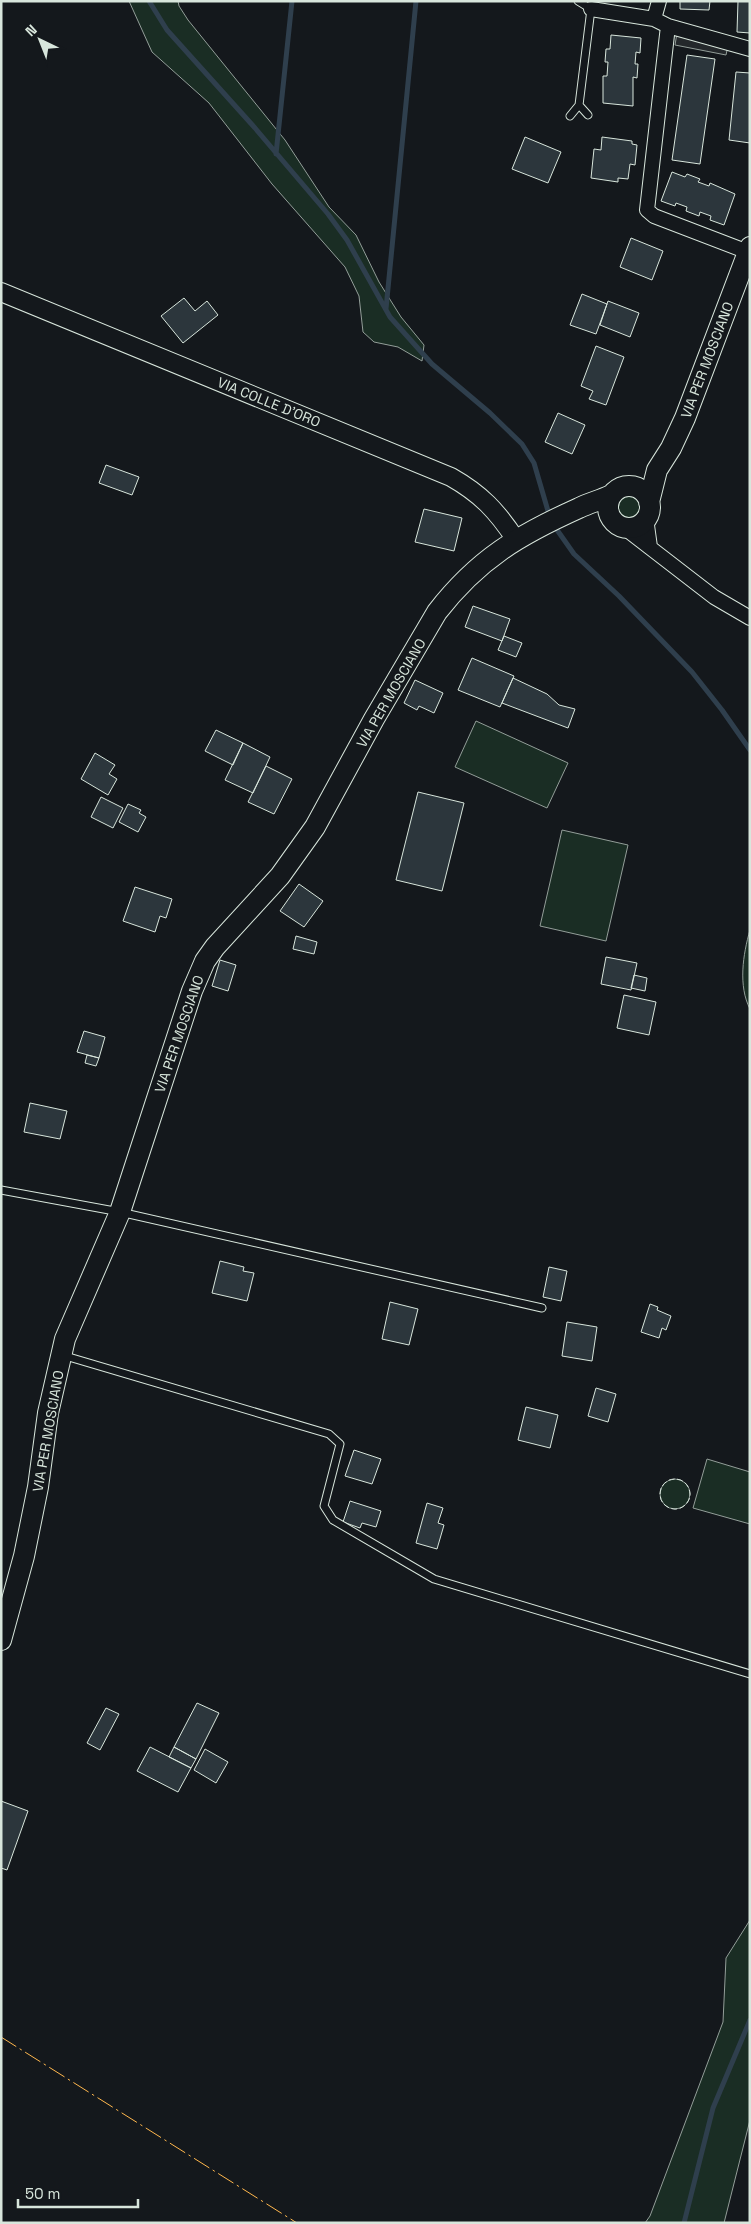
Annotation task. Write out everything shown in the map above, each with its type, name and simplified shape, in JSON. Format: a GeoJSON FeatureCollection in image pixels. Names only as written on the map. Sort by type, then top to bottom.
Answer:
{"type":"FeatureCollection","features":[{"type":"Feature","properties":{"kind":"main road","name":"VIA PER MOSCIANO"},"geometry":{"type":"LineString","coordinates":[[647,510],[657,470],[675,441],[685,418],[749,250]]}},
{"type":"Feature","properties":{"kind":"main road","name":"VIA PER MOSCIANO"},"geometry":{"type":"LineString","coordinates":[[629,486],[657,470]]}},
{"type":"Feature","properties":{"kind":"main road"},"geometry":{"type":"LineString","coordinates":[[568,513],[619,525],[635,526],[647,510],[644,492],[629,486],[619,488],[611,495],[608,507],[609,513],[619,525]]}},
{"type":"Feature","properties":{"kind":"main road","name":"VIA PER MOSCIANO"},"geometry":{"type":"LineString","coordinates":[[1,1640],[24,1556],[38,1487],[48,1413],[65,1339],[120,1212],[192,991],[206,961],[216,947],[280,876],[315,827],[374,719],[437,612],[478,566],[516,540],[568,513],[611,495]]}},
{"type":"Feature","properties":{"kind":"street"},"geometry":{"type":"LineString","coordinates":[[654,19],[659,1]]}},
{"type":"Feature","properties":{"kind":"street"},"geometry":{"type":"LineString","coordinates":[[591,9],[654,19],[668,26],[750,49]]}},
{"type":"Feature","properties":{"kind":"street"},"geometry":{"type":"LineString","coordinates":[[668,26],[647,210],[654,216],[749,250]]}},
{"type":"Feature","properties":{"kind":"street","name":"VIA COLLE D'ORO"},"geometry":{"type":"LineString","coordinates":[[1,292],[451,477],[474,490],[491,506],[516,540]]}},
{"type":"Feature","properties":{"kind":"street"},"geometry":{"type":"LineString","coordinates":[[647,510],[650,547]]}},
{"type":"Feature","properties":{"kind":"street"},"geometry":{"type":"LineString","coordinates":[[619,525],[714,597],[750,618]]}},
{"type":"Feature","properties":{"kind":"lane"},"geometry":{"type":"LineString","coordinates":[[570,116],[579,105],[591,9],[578,1]]}},
{"type":"Feature","properties":{"kind":"lane"},"geometry":{"type":"LineString","coordinates":[[579,105],[588,115]]}},
{"type":"Feature","properties":{"kind":"lane"},"geometry":{"type":"LineString","coordinates":[[1,1190],[120,1212],[542,1308]]}},
{"type":"Feature","properties":{"kind":"lane"},"geometry":{"type":"LineString","coordinates":[[62,1355],[328,1434],[340,1444],[324,1506],[334,1520],[434,1579],[750,1674]]}},
{"type":"Feature","properties":{"kind":"green space"},"geometry":{"type":"Polygon","coordinates":[[[129,1],[178,1],[188,20],[285,140],[329,207],[356,235],[379,282],[401,317],[424,345],[422,361],[398,347],[374,342],[363,332],[359,296],[345,267],[272,184],[209,103],[152,52],[129,1]]]}},
{"type":"Feature","properties":{"kind":"green space"},"geometry":{"type":"Polygon","coordinates":[[[629,495],[634,496],[640,502],[640,512],[634,518],[629,519],[624,518],[618,512],[617,507],[618,502],[624,496],[629,495]]]}},
{"type":"Feature","properties":{"kind":"green space"},"geometry":{"type":"Polygon","coordinates":[[[476,721],[568,763],[547,808],[455,767],[476,721]]]}},
{"type":"Feature","properties":{"kind":"green space"},"geometry":{"type":"Polygon","coordinates":[[[562,830],[628,845],[606,941],[540,926],[562,830]]]}},
{"type":"Feature","properties":{"kind":"green space"},"geometry":{"type":"Polygon","coordinates":[[[750,930],[750,1009],[744,990],[743,970],[745,949],[750,930]]]}},
{"type":"Feature","properties":{"kind":"green space"},"geometry":{"type":"Polygon","coordinates":[[[707,1459],[750,1472],[750,1524],[693,1508],[707,1459]]]}},
{"type":"Feature","properties":{"kind":"green space"},"geometry":{"type":"Polygon","coordinates":[[[675,1479],[681,1480],[689,1488],[689,1500],[681,1508],[675,1509],[669,1508],[661,1500],[660,1494],[661,1488],[669,1480],[675,1479]]]}},
{"type":"Feature","properties":{"kind":"green space"},"geometry":{"type":"Polygon","coordinates":[[[750,1920],[750,2120],[724,2223],[645,2223],[650,2216],[723,2022],[726,1958],[750,1920]]]}},
{"type":"Feature","properties":{"kind":"shaded area"},"geometry":{"type":"Polygon","coordinates":[[[677,33],[728,46],[726,55],[675,45],[677,33]]]}},
{"type":"Feature","properties":{"kind":"building"},"geometry":{"type":"Polygon","coordinates":[[[680,1],[710,1],[709,10],[680,9],[680,1]]]}},
{"type":"Feature","properties":{"kind":"building"},"geometry":{"type":"Polygon","coordinates":[[[738,1],[750,1],[750,33],[737,32],[738,1]]]}},
{"type":"Feature","properties":{"kind":"building"},"geometry":{"type":"Polygon","coordinates":[[[611,35],[641,38],[640,53],[636,52],[635,64],[638,64],[637,78],[633,77],[633,106],[603,103],[603,76],[607,76],[608,62],[605,62],[606,49],[610,49],[611,35]]]}},
{"type":"Feature","properties":{"kind":"building"},"geometry":{"type":"Polygon","coordinates":[[[687,55],[715,59],[700,164],[672,160],[687,55]]]}},
{"type":"Feature","properties":{"kind":"building"},"geometry":{"type":"Polygon","coordinates":[[[736,72],[750,73],[750,143],[729,140],[736,72]]]}},
{"type":"Feature","properties":{"kind":"building"},"geometry":{"type":"Polygon","coordinates":[[[525,137],[561,152],[548,183],[512,169],[525,137]]]}},
{"type":"Feature","properties":{"kind":"building"},"geometry":{"type":"Polygon","coordinates":[[[602,137],[632,141],[632,144],[637,145],[635,165],[630,164],[628,179],[618,178],[618,182],[591,178],[594,149],[601,150],[602,137]]]}},
{"type":"Feature","properties":{"kind":"building"},"geometry":{"type":"Polygon","coordinates":[[[672,172],[685,177],[687,174],[700,179],[698,182],[709,186],[710,183],[735,194],[724,225],[710,220],[711,216],[700,212],[699,216],[686,211],[687,207],[676,203],[675,206],[661,201],[672,172]]]}},
{"type":"Feature","properties":{"kind":"building"},"geometry":{"type":"Polygon","coordinates":[[[631,238],[663,251],[652,280],[620,267],[631,238]]]}},
{"type":"Feature","properties":{"kind":"building"},"geometry":{"type":"Polygon","coordinates":[[[582,294],[607,304],[596,334],[570,325],[582,294]]]}},
{"type":"Feature","properties":{"kind":"building"},"geometry":{"type":"Polygon","coordinates":[[[184,298],[195,311],[207,301],[218,315],[183,343],[161,316],[184,298]]]}},
{"type":"Feature","properties":{"kind":"building"},"geometry":{"type":"Polygon","coordinates":[[[608,301],[639,313],[630,337],[600,325],[608,301]]]}},
{"type":"Feature","properties":{"kind":"building"},"geometry":{"type":"Polygon","coordinates":[[[596,346],[624,357],[606,405],[589,399],[593,391],[581,386],[596,346]]]}},
{"type":"Feature","properties":{"kind":"building"},"geometry":{"type":"Polygon","coordinates":[[[558,413],[585,425],[572,454],[545,442],[558,413]]]}},
{"type":"Feature","properties":{"kind":"building"},"geometry":{"type":"Polygon","coordinates":[[[106,465],[139,477],[132,495],[99,483],[106,465]]]}},
{"type":"Feature","properties":{"kind":"building"},"geometry":{"type":"Polygon","coordinates":[[[424,509],[462,518],[454,551],[415,542],[424,509]]]}},
{"type":"Feature","properties":{"kind":"building"},"geometry":{"type":"Polygon","coordinates":[[[473,606],[510,619],[502,641],[465,627],[473,606]]]}},
{"type":"Feature","properties":{"kind":"building"},"geometry":{"type":"Polygon","coordinates":[[[504,636],[522,643],[516,657],[498,650],[504,636]]]}},
{"type":"Feature","properties":{"kind":"building"},"geometry":{"type":"Polygon","coordinates":[[[472,658],[514,676],[500,707],[458,690],[472,658]]]}},
{"type":"Feature","properties":{"kind":"building"},"geometry":{"type":"Polygon","coordinates":[[[513,678],[547,694],[559,705],[575,709],[568,728],[502,703],[513,678]]]}},
{"type":"Feature","properties":{"kind":"building"},"geometry":{"type":"Polygon","coordinates":[[[415,680],[443,693],[434,713],[419,706],[417,710],[404,703],[415,680]]]}},
{"type":"Feature","properties":{"kind":"building"},"geometry":{"type":"Polygon","coordinates":[[[216,730],[243,743],[233,765],[205,751],[216,730]]]}},
{"type":"Feature","properties":{"kind":"building"},"geometry":{"type":"Polygon","coordinates":[[[243,743],[270,757],[253,793],[225,780],[243,743]]]}},
{"type":"Feature","properties":{"kind":"building"},"geometry":{"type":"Polygon","coordinates":[[[95,753],[115,765],[109,774],[117,779],[108,795],[81,779],[95,753]]]}},
{"type":"Feature","properties":{"kind":"building"},"geometry":{"type":"Polygon","coordinates":[[[266,766],[292,779],[274,814],[248,802],[266,766]]]}},
{"type":"Feature","properties":{"kind":"building"},"geometry":{"type":"Polygon","coordinates":[[[418,792],[464,803],[442,891],[396,880],[418,792]]]}},
{"type":"Feature","properties":{"kind":"building"},"geometry":{"type":"Polygon","coordinates":[[[101,797],[123,808],[113,828],[91,817],[101,797]]]}},
{"type":"Feature","properties":{"kind":"building"},"geometry":{"type":"Polygon","coordinates":[[[128,804],[141,810],[139,813],[146,817],[138,832],[119,822],[128,804]]]}},
{"type":"Feature","properties":{"kind":"building"},"geometry":{"type":"Polygon","coordinates":[[[299,884],[323,901],[304,927],[280,911],[299,884]]]}},
{"type":"Feature","properties":{"kind":"building"},"geometry":{"type":"Polygon","coordinates":[[[135,887],[172,899],[166,918],[160,916],[155,932],[123,921],[135,887]]]}},
{"type":"Feature","properties":{"kind":"building"},"geometry":{"type":"Polygon","coordinates":[[[296,936],[317,942],[314,954],[293,949],[296,936]]]}},
{"type":"Feature","properties":{"kind":"building"},"geometry":{"type":"Polygon","coordinates":[[[606,957],[637,963],[631,990],[601,984],[606,957]]]}},
{"type":"Feature","properties":{"kind":"building"},"geometry":{"type":"Polygon","coordinates":[[[220,960],[236,965],[228,991],[212,986],[220,960]]]}},
{"type":"Feature","properties":{"kind":"building"},"geometry":{"type":"Polygon","coordinates":[[[634,975],[647,978],[645,991],[631,988],[634,975]]]}},
{"type":"Feature","properties":{"kind":"building"},"geometry":{"type":"Polygon","coordinates":[[[624,995],[656,1002],[649,1035],[617,1028],[624,995]]]}},
{"type":"Feature","properties":{"kind":"building"},"geometry":{"type":"Polygon","coordinates":[[[84,1031],[105,1037],[99,1058],[77,1052],[84,1031]]]}},
{"type":"Feature","properties":{"kind":"building"},"geometry":{"type":"Polygon","coordinates":[[[87,1055],[99,1058],[96,1066],[85,1063],[87,1055]]]}},
{"type":"Feature","properties":{"kind":"building"},"geometry":{"type":"Polygon","coordinates":[[[30,1103],[67,1111],[60,1139],[24,1132],[30,1103]]]}},
{"type":"Feature","properties":{"kind":"building"},"geometry":{"type":"Polygon","coordinates":[[[220,1261],[244,1267],[243,1271],[254,1273],[247,1301],[212,1293],[220,1261]]]}},
{"type":"Feature","properties":{"kind":"building"},"geometry":{"type":"Polygon","coordinates":[[[549,1267],[567,1271],[561,1301],[543,1297],[549,1267]]]}},
{"type":"Feature","properties":{"kind":"building"},"geometry":{"type":"Polygon","coordinates":[[[390,1302],[418,1309],[409,1345],[382,1339],[390,1302]]]}},
{"type":"Feature","properties":{"kind":"building"},"geometry":{"type":"Polygon","coordinates":[[[650,1304],[658,1307],[657,1310],[671,1316],[666,1330],[662,1328],[659,1338],[641,1332],[650,1304]]]}},
{"type":"Feature","properties":{"kind":"building"},"geometry":{"type":"Polygon","coordinates":[[[567,1322],[597,1327],[592,1361],[562,1356],[567,1322]]]}},
{"type":"Feature","properties":{"kind":"building"},"geometry":{"type":"Polygon","coordinates":[[[596,1388],[616,1394],[608,1422],[588,1416],[596,1388]]]}},
{"type":"Feature","properties":{"kind":"building"},"geometry":{"type":"Polygon","coordinates":[[[526,1407],[558,1415],[550,1448],[518,1440],[526,1407]]]}},
{"type":"Feature","properties":{"kind":"building"},"geometry":{"type":"Polygon","coordinates":[[[354,1450],[381,1459],[372,1484],[345,1476],[354,1450]]]}},
{"type":"Feature","properties":{"kind":"building"},"geometry":{"type":"Polygon","coordinates":[[[350,1501],[381,1511],[376,1527],[362,1523],[360,1528],[343,1522],[350,1501]]]}},
{"type":"Feature","properties":{"kind":"building"},"geometry":{"type":"Polygon","coordinates":[[[427,1503],[443,1508],[438,1523],[444,1525],[437,1549],[416,1543],[427,1503]]]}},
{"type":"Feature","properties":{"kind":"building"},"geometry":{"type":"Polygon","coordinates":[[[197,1703],[219,1713],[196,1759],[174,1747],[197,1703]]]}},
{"type":"Feature","properties":{"kind":"building"},"geometry":{"type":"Polygon","coordinates":[[[106,1708],[119,1714],[100,1750],[87,1743],[106,1708]]]}},
{"type":"Feature","properties":{"kind":"building"},"geometry":{"type":"Polygon","coordinates":[[[150,1747],[191,1768],[178,1792],[137,1771],[150,1747]]]}},
{"type":"Feature","properties":{"kind":"building"},"geometry":{"type":"Polygon","coordinates":[[[174,1747],[196,1759],[191,1768],[169,1757],[174,1747]]]}},
{"type":"Feature","properties":{"kind":"building"},"geometry":{"type":"Polygon","coordinates":[[[205,1749],[228,1762],[216,1783],[194,1770],[205,1749]]]}},
{"type":"Feature","properties":{"kind":"building"},"geometry":{"type":"Polygon","coordinates":[[[1,1801],[28,1811],[7,1870],[1,1868],[1,1801]]]}},
{"type":"Feature","properties":{"kind":"waterway"},"geometry":{"type":"LineString","coordinates":[[149,1],[167,30],[255,128],[328,214],[347,240],[390,317],[432,364],[490,413],[522,444],[534,463],[548,511]]}},
{"type":"Feature","properties":{"kind":"waterway"},"geometry":{"type":"LineString","coordinates":[[276,154],[292,1]]}},
{"type":"Feature","properties":{"kind":"waterway"},"geometry":{"type":"LineString","coordinates":[[386,309],[416,1]]}},
{"type":"Feature","properties":{"kind":"waterway"},"geometry":{"type":"LineString","coordinates":[[555,527],[574,554],[619,596],[692,672],[750,750]]}},
{"type":"Feature","properties":{"kind":"waterway"},"geometry":{"type":"LineString","coordinates":[[684,2223],[713,2108],[750,2020]]}},
{"type":"Feature","properties":{"kind":"fence"},"geometry":{"type":"LineString","coordinates":[[675,1479],[686,1483],[690,1494],[686,1505],[675,1509],[664,1505],[660,1494],[664,1483],[675,1479]]}},
{"type":"Feature","properties":{"kind":"power"},"geometry":{"type":"LineString","coordinates":[[1,2037],[297,2223]]}}]}
